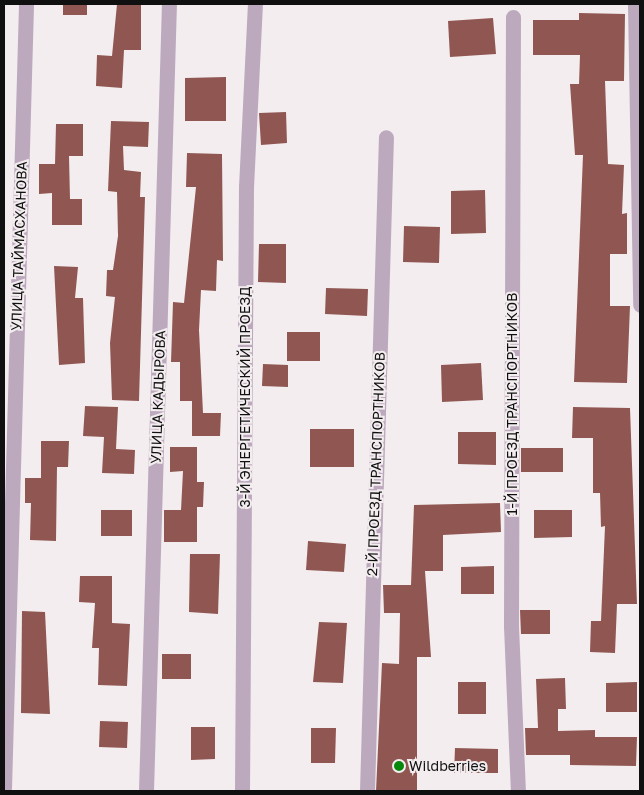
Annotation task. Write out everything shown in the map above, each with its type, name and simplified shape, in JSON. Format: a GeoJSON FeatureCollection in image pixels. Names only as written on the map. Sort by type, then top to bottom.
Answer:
{"type":"FeatureCollection","features":[{"type":"Feature","properties":{"kind":"street","name":"УЛИЦА ТАЙМАСХАНОВА"},"geometry":{"type":"LineString","coordinates":[[4,788],[26,4]]}},
{"type":"Feature","properties":{"kind":"street","name":"УЛИЦА КАДЫРОВА"},"geometry":{"type":"LineString","coordinates":[[146,791],[169,4]]}},
{"type":"Feature","properties":{"kind":"street","name":"3-Й ЭНЕРГЕТИЧЕСКИЙ ПРОЕЗД"},"geometry":{"type":"LineString","coordinates":[[242,791],[246,187],[255,4]]}},
{"type":"Feature","properties":{"kind":"street"},"geometry":{"type":"LineString","coordinates":[[635,4],[640,305]]}},
{"type":"Feature","properties":{"kind":"street","name":"1-Й ПРОЕЗД ТРАНСПОРТНИКОВ"},"geometry":{"type":"LineString","coordinates":[[513,17],[511,626],[518,791]]}},
{"type":"Feature","properties":{"kind":"street","name":"2-Й ПРОЕЗД ТРАНСПОРТНИКОВ"},"geometry":{"type":"LineString","coordinates":[[367,791],[386,137]]}},
{"type":"Feature","properties":{"kind":"building"},"geometry":{"type":"Polygon","coordinates":[[[63,4],[87,4],[87,15],[63,15],[63,4]]]}},
{"type":"Feature","properties":{"kind":"building"},"geometry":{"type":"Polygon","coordinates":[[[117,4],[141,4],[141,50],[124,50],[122,88],[96,86],[97,55],[112,56],[117,4]]]}},
{"type":"Feature","properties":{"kind":"building"},"geometry":{"type":"Polygon","coordinates":[[[579,13],[625,14],[624,81],[605,81],[608,164],[624,165],[622,214],[627,213],[627,254],[610,254],[610,306],[630,306],[627,383],[574,382],[583,155],[575,155],[570,84],[579,84],[580,55],[533,55],[533,20],[579,20],[579,13]]]}},
{"type":"Feature","properties":{"kind":"building"},"geometry":{"type":"Polygon","coordinates":[[[493,18],[496,54],[450,57],[448,21],[493,18]]]}},
{"type":"Feature","properties":{"kind":"building"},"geometry":{"type":"Polygon","coordinates":[[[226,77],[226,121],[185,121],[185,78],[226,77]]]}},
{"type":"Feature","properties":{"kind":"building"},"geometry":{"type":"Polygon","coordinates":[[[286,112],[287,143],[261,145],[259,113],[286,112]]]}},
{"type":"Feature","properties":{"kind":"building"},"geometry":{"type":"Polygon","coordinates":[[[111,121],[149,122],[148,147],[123,146],[124,170],[141,172],[140,197],[145,197],[139,401],[112,400],[110,343],[115,297],[106,296],[107,270],[113,270],[118,236],[117,192],[108,191],[111,121]]]}},
{"type":"Feature","properties":{"kind":"building"},"geometry":{"type":"Polygon","coordinates":[[[56,124],[83,124],[83,156],[69,156],[70,199],[82,199],[82,225],[52,225],[52,193],[39,194],[39,164],[55,164],[56,124]]]}},
{"type":"Feature","properties":{"kind":"building"},"geometry":{"type":"Polygon","coordinates":[[[187,153],[222,154],[223,261],[217,260],[216,291],[201,290],[199,330],[203,413],[221,413],[220,436],[192,436],[192,401],[180,401],[180,362],[171,362],[173,302],[184,303],[196,187],[186,187],[187,153]]]}},
{"type":"Feature","properties":{"kind":"building"},"geometry":{"type":"Polygon","coordinates":[[[485,190],[486,233],[451,234],[451,191],[485,190]]]}},
{"type":"Feature","properties":{"kind":"building"},"geometry":{"type":"Polygon","coordinates":[[[404,226],[440,227],[439,263],[403,262],[404,226]]]}},
{"type":"Feature","properties":{"kind":"building"},"geometry":{"type":"Polygon","coordinates":[[[259,244],[286,244],[286,283],[258,282],[259,244]]]}},
{"type":"Feature","properties":{"kind":"building"},"geometry":{"type":"Polygon","coordinates":[[[54,266],[78,267],[75,298],[83,298],[85,363],[59,365],[54,266]]]}},
{"type":"Feature","properties":{"kind":"building"},"geometry":{"type":"Polygon","coordinates":[[[326,288],[368,289],[367,316],[325,314],[326,288]]]}},
{"type":"Feature","properties":{"kind":"building"},"geometry":{"type":"Polygon","coordinates":[[[287,332],[320,332],[320,361],[287,361],[287,332]]]}},
{"type":"Feature","properties":{"kind":"building"},"geometry":{"type":"Polygon","coordinates":[[[481,363],[483,400],[442,402],[441,365],[481,363]]]}},
{"type":"Feature","properties":{"kind":"building"},"geometry":{"type":"Polygon","coordinates":[[[263,364],[288,365],[288,387],[262,386],[263,364]]]}},
{"type":"Feature","properties":{"kind":"building"},"geometry":{"type":"Polygon","coordinates":[[[85,406],[118,407],[116,449],[135,450],[134,474],[102,473],[104,437],[83,436],[85,406]]]}},
{"type":"Feature","properties":{"kind":"building"},"geometry":{"type":"Polygon","coordinates":[[[573,407],[630,408],[637,604],[617,604],[615,653],[590,652],[591,621],[601,621],[605,526],[601,527],[600,493],[593,493],[593,438],[572,438],[573,407]]]}},
{"type":"Feature","properties":{"kind":"building"},"geometry":{"type":"Polygon","coordinates":[[[310,429],[354,429],[354,467],[310,467],[310,429]]]}},
{"type":"Feature","properties":{"kind":"building"},"geometry":{"type":"Polygon","coordinates":[[[458,432],[496,432],[496,465],[458,464],[458,432]]]}},
{"type":"Feature","properties":{"kind":"building"},"geometry":{"type":"Polygon","coordinates":[[[41,441],[69,441],[68,467],[57,467],[56,541],[30,540],[31,503],[25,503],[25,478],[41,478],[41,441]]]}},
{"type":"Feature","properties":{"kind":"building"},"geometry":{"type":"Polygon","coordinates":[[[170,447],[197,447],[197,482],[204,482],[203,507],[197,507],[197,542],[164,542],[164,510],[181,510],[183,471],[170,472],[170,447]]]}},
{"type":"Feature","properties":{"kind":"building"},"geometry":{"type":"Polygon","coordinates":[[[521,448],[563,448],[563,472],[521,472],[521,448]]]}},
{"type":"Feature","properties":{"kind":"building"},"geometry":{"type":"Polygon","coordinates":[[[500,503],[501,532],[443,535],[443,571],[425,571],[431,657],[417,657],[417,791],[376,791],[382,663],[399,664],[400,613],[384,613],[383,585],[411,585],[414,505],[500,503]]]}},
{"type":"Feature","properties":{"kind":"building"},"geometry":{"type":"Polygon","coordinates":[[[101,510],[132,510],[132,536],[101,536],[101,510]]]}},
{"type":"Feature","properties":{"kind":"building"},"geometry":{"type":"Polygon","coordinates":[[[534,510],[572,510],[572,537],[534,538],[534,510]]]}},
{"type":"Feature","properties":{"kind":"building"},"geometry":{"type":"Polygon","coordinates":[[[308,541],[346,544],[344,572],[306,570],[308,541]]]}},
{"type":"Feature","properties":{"kind":"building"},"geometry":{"type":"Polygon","coordinates":[[[190,554],[220,554],[218,614],[189,612],[190,554]]]}},
{"type":"Feature","properties":{"kind":"building"},"geometry":{"type":"Polygon","coordinates":[[[494,566],[494,594],[461,594],[461,567],[494,566]]]}},
{"type":"Feature","properties":{"kind":"building"},"geometry":{"type":"Polygon","coordinates":[[[80,576],[112,576],[112,623],[130,624],[127,686],[98,685],[99,648],[92,648],[95,603],[79,602],[80,576]]]}},
{"type":"Feature","properties":{"kind":"building"},"geometry":{"type":"Polygon","coordinates":[[[520,610],[550,610],[550,634],[521,634],[520,610]]]}},
{"type":"Feature","properties":{"kind":"building"},"geometry":{"type":"Polygon","coordinates":[[[22,611],[45,612],[50,714],[21,713],[22,611]]]}},
{"type":"Feature","properties":{"kind":"building"},"geometry":{"type":"Polygon","coordinates":[[[319,622],[347,623],[343,683],[313,682],[319,622]]]}},
{"type":"Feature","properties":{"kind":"building"},"geometry":{"type":"Polygon","coordinates":[[[162,654],[191,654],[191,679],[162,679],[162,654]]]}},
{"type":"Feature","properties":{"kind":"building"},"geometry":{"type":"Polygon","coordinates":[[[565,678],[566,709],[558,709],[558,731],[595,730],[595,737],[637,737],[636,766],[570,765],[570,755],[526,755],[525,728],[538,728],[536,679],[565,678]]]}},
{"type":"Feature","properties":{"kind":"building"},"geometry":{"type":"Polygon","coordinates":[[[458,682],[486,682],[486,714],[458,714],[458,682]]]}},
{"type":"Feature","properties":{"kind":"building"},"geometry":{"type":"Polygon","coordinates":[[[637,682],[637,712],[606,712],[606,683],[637,682]]]}},
{"type":"Feature","properties":{"kind":"building"},"geometry":{"type":"Polygon","coordinates":[[[100,721],[128,722],[127,748],[99,747],[100,721]]]}},
{"type":"Feature","properties":{"kind":"building"},"geometry":{"type":"Polygon","coordinates":[[[191,727],[215,727],[215,759],[191,760],[191,727]]]}},
{"type":"Feature","properties":{"kind":"building"},"geometry":{"type":"Polygon","coordinates":[[[311,728],[336,728],[335,763],[311,763],[311,728]]]}},
{"type":"Feature","properties":{"kind":"building"},"geometry":{"type":"Polygon","coordinates":[[[455,748],[498,749],[498,773],[454,773],[455,748]]]}},
{"type":"Feature","properties":{"kind":"place","name":"Wildberries"},"geometry":{"type":"Point","coordinates":[399,766]}}]}
